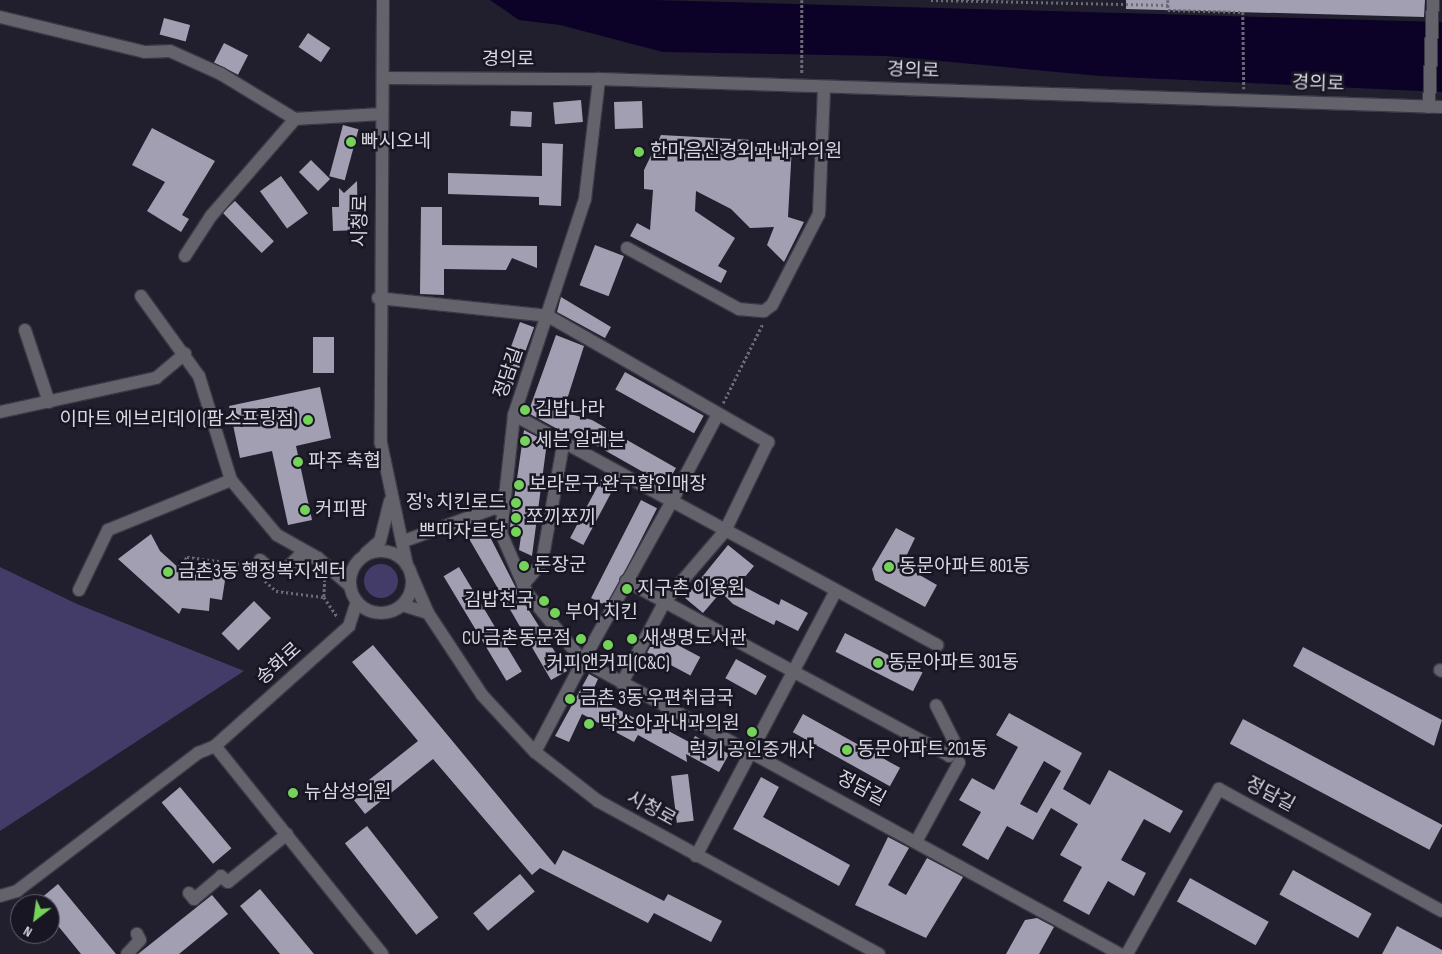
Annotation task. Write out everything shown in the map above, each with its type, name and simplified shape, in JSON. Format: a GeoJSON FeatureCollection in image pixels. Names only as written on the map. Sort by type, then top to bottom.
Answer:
{"type":"FeatureCollection","features":[{"type":"Feature","properties":{"kind":"street","name":"시청로"},"geometry":{"type":"LineString","coordinates":[[383,0],[378,298],[381,443],[390,499]]}},
{"type":"Feature","properties":{"kind":"street"},"geometry":{"type":"LineString","coordinates":[[1434,0],[1436,107]]}},
{"type":"Feature","properties":{"kind":"street"},"geometry":{"type":"LineString","coordinates":[[0,17],[145,52],[170,51],[221,74],[295,120],[381,114]]}},
{"type":"Feature","properties":{"kind":"street","name":"경의로"},"geometry":{"type":"LineString","coordinates":[[383,78],[599,79],[1436,107]]}},
{"type":"Feature","properties":{"kind":"street","name":"정담길"},"geometry":{"type":"LineString","coordinates":[[599,79],[585,199],[548,316],[514,414],[500,533],[523,585],[583,661],[917,840],[1120,954]]}},
{"type":"Feature","properties":{"kind":"street"},"geometry":{"type":"LineString","coordinates":[[627,248],[739,309],[764,311],[772,305],[819,214],[824,87]]}},
{"type":"Feature","properties":{"kind":"street"},"geometry":{"type":"LineString","coordinates":[[185,256],[211,216],[295,120]]}},
{"type":"Feature","properties":{"kind":"street"},"geometry":{"type":"LineString","coordinates":[[141,296],[185,354],[199,376],[231,480],[278,535],[318,558],[349,585],[357,602],[371,612],[387,613],[402,605],[411,591],[404,540],[390,499]]}},
{"type":"Feature","properties":{"kind":"street"},"geometry":{"type":"LineString","coordinates":[[378,298],[548,316],[768,442],[725,531],[665,601],[622,683]]}},
{"type":"Feature","properties":{"kind":"street"},"geometry":{"type":"LineString","coordinates":[[25,330],[49,402]]}},
{"type":"Feature","properties":{"kind":"street"},"geometry":{"type":"LineString","coordinates":[[0,412],[156,378],[185,354]]}},
{"type":"Feature","properties":{"kind":"street"},"geometry":{"type":"LineString","coordinates":[[514,414],[836,591],[864,602],[938,645]]}},
{"type":"Feature","properties":{"kind":"street"},"geometry":{"type":"LineString","coordinates":[[535,752],[718,414]]}},
{"type":"Feature","properties":{"kind":"street"},"geometry":{"type":"LineString","coordinates":[[523,585],[542,562],[564,440]]}},
{"type":"Feature","properties":{"kind":"street"},"geometry":{"type":"LineString","coordinates":[[78,590],[108,530],[231,480]]}},
{"type":"Feature","properties":{"kind":"street"},"geometry":{"type":"LineString","coordinates":[[349,585],[350,574],[362,556],[380,541],[390,499]]}},
{"type":"Feature","properties":{"kind":"street"},"geometry":{"type":"LineString","coordinates":[[404,540],[495,508],[502,511]]}},
{"type":"Feature","properties":{"kind":"street"},"geometry":{"type":"LineString","coordinates":[[362,556],[381,550],[409,569]]}},
{"type":"Feature","properties":{"kind":"street"},"geometry":{"type":"LineString","coordinates":[[258,566],[271,570],[287,568],[298,557],[318,558]]}},
{"type":"Feature","properties":{"kind":"street","name":"시청로"},"geometry":{"type":"LineString","coordinates":[[409,569],[428,613],[446,644],[482,695],[535,752],[598,801],[879,954]]}},
{"type":"Feature","properties":{"kind":"street"},"geometry":{"type":"LineString","coordinates":[[626,581],[949,756],[955,742],[936,704]]}},
{"type":"Feature","properties":{"kind":"street"},"geometry":{"type":"LineString","coordinates":[[696,856],[752,752],[792,671],[836,591]]}},
{"type":"Feature","properties":{"kind":"street"},"geometry":{"type":"LineString","coordinates":[[350,626],[357,602]]}},
{"type":"Feature","properties":{"kind":"street"},"geometry":{"type":"LineString","coordinates":[[402,605],[428,613]]}},
{"type":"Feature","properties":{"kind":"street","name":"송화로"},"geometry":{"type":"LineString","coordinates":[[0,896],[17,891],[198,753],[215,746],[350,626],[371,612]]}},
{"type":"Feature","properties":{"kind":"street"},"geometry":{"type":"LineString","coordinates":[[215,746],[382,954]]}},
{"type":"Feature","properties":{"kind":"street"},"geometry":{"type":"LineString","coordinates":[[917,840],[959,763]]}},
{"type":"Feature","properties":{"kind":"street","name":"정담길"},"geometry":{"type":"LineString","coordinates":[[1127,954],[1219,789],[1442,911]]}},
{"type":"Feature","properties":{"kind":"street"},"geometry":{"type":"LineString","coordinates":[[189,892],[194,899],[221,876],[228,882],[287,834]]}},
{"type":"Feature","properties":{"kind":"street"},"geometry":{"type":"LineString","coordinates":[[127,954],[140,940],[137,934]]}},
{"type":"Feature","properties":{"kind":"path"},"geometry":{"type":"LineString","coordinates":[[802,0],[802,74]]}},
{"type":"Feature","properties":{"kind":"path"},"geometry":{"type":"LineString","coordinates":[[931,0],[1168,5]]}},
{"type":"Feature","properties":{"kind":"path"},"geometry":{"type":"LineString","coordinates":[[1168,0],[1168,10],[1243,12],[1244,101]]}},
{"type":"Feature","properties":{"kind":"path"},"geometry":{"type":"LineString","coordinates":[[718,414],[772,305]]}},
{"type":"Feature","properties":{"kind":"path"},"geometry":{"type":"LineString","coordinates":[[178,567],[187,557],[258,566]]}},
{"type":"Feature","properties":{"kind":"path"},"geometry":{"type":"LineString","coordinates":[[324,596],[328,573]]}},
{"type":"Feature","properties":{"kind":"path"},"geometry":{"type":"LineString","coordinates":[[263,578],[276,591],[324,596],[350,626]]}},
{"type":"Feature","properties":{"kind":"shaded area"},"geometry":{"type":"Polygon","coordinates":[[[490,0],[653,0],[1442,22],[1442,92],[1100,76],[886,56],[663,52],[560,25],[519,20],[490,0]]]}},
{"type":"Feature","properties":{"kind":"shaded area"},"geometry":{"type":"Polygon","coordinates":[[[381,564],[388,565],[393,569],[397,574],[397,588],[393,593],[388,597],[381,598],[374,597],[369,593],[365,588],[364,581],[365,574],[369,569],[374,565],[381,564]]]}},
{"type":"Feature","properties":{"kind":"shaded area"},"geometry":{"type":"Polygon","coordinates":[[[0,567],[77,604],[244,671],[0,831],[0,567]]]}},
{"type":"Feature","properties":{"kind":"building"},"geometry":{"type":"Polygon","coordinates":[[[1126,0],[1425,0],[1424,17],[1126,9],[1126,0]]]}},
{"type":"Feature","properties":{"kind":"building"},"geometry":{"type":"Polygon","coordinates":[[[164,18],[190,25],[186,41],[160,34],[164,18]]]}},
{"type":"Feature","properties":{"kind":"building"},"geometry":{"type":"Polygon","coordinates":[[[308,33],[330,48],[321,62],[298,47],[308,33]]]}},
{"type":"Feature","properties":{"kind":"building"},"geometry":{"type":"Polygon","coordinates":[[[224,43],[248,55],[238,75],[214,63],[224,43]]]}},
{"type":"Feature","properties":{"kind":"building"},"geometry":{"type":"Polygon","coordinates":[[[581,100],[583,122],[555,124],[553,102],[581,100]]]}},
{"type":"Feature","properties":{"kind":"building"},"geometry":{"type":"Polygon","coordinates":[[[642,101],[643,128],[615,129],[614,102],[642,101]]]}},
{"type":"Feature","properties":{"kind":"building"},"geometry":{"type":"Polygon","coordinates":[[[511,111],[532,112],[531,127],[510,126],[511,111]]]}},
{"type":"Feature","properties":{"kind":"building"},"geometry":{"type":"Polygon","coordinates":[[[343,125],[358,129],[345,180],[329,176],[343,125]]]}},
{"type":"Feature","properties":{"kind":"building"},"geometry":{"type":"Polygon","coordinates":[[[152,128],[215,161],[182,215],[189,219],[181,232],[147,211],[165,182],[132,165],[152,128]]]}},
{"type":"Feature","properties":{"kind":"building"},"geometry":{"type":"Polygon","coordinates":[[[661,135],[752,140],[753,146],[792,146],[788,217],[804,222],[784,262],[767,245],[774,227],[750,228],[731,209],[696,191],[695,211],[735,238],[718,266],[727,271],[721,283],[630,236],[637,223],[650,230],[653,190],[644,189],[644,170],[661,135]]]}},
{"type":"Feature","properties":{"kind":"building"},"geometry":{"type":"Polygon","coordinates":[[[542,143],[563,144],[561,206],[539,205],[539,197],[448,194],[448,173],[542,176],[542,143]]]}},
{"type":"Feature","properties":{"kind":"building"},"geometry":{"type":"Polygon","coordinates":[[[311,160],[330,179],[318,191],[299,172],[311,160]]]}},
{"type":"Feature","properties":{"kind":"building"},"geometry":{"type":"Polygon","coordinates":[[[281,176],[308,213],[287,228],[260,191],[281,176]]]}},
{"type":"Feature","properties":{"kind":"building"},"geometry":{"type":"Polygon","coordinates":[[[357,181],[358,230],[333,231],[332,207],[339,207],[339,188],[344,193],[357,181]]]}},
{"type":"Feature","properties":{"kind":"building"},"geometry":{"type":"Polygon","coordinates":[[[235,201],[274,241],[262,253],[223,213],[235,201]]]}},
{"type":"Feature","properties":{"kind":"building"},"geometry":{"type":"Polygon","coordinates":[[[421,207],[442,207],[442,245],[537,246],[537,268],[512,258],[506,270],[444,269],[444,295],[420,294],[421,207]]]}},
{"type":"Feature","properties":{"kind":"building"},"geometry":{"type":"Polygon","coordinates":[[[595,245],[624,256],[609,296],[580,285],[595,245]]]}},
{"type":"Feature","properties":{"kind":"building"},"geometry":{"type":"Polygon","coordinates":[[[561,297],[611,327],[605,338],[557,312],[561,297]]]}},
{"type":"Feature","properties":{"kind":"building"},"geometry":{"type":"Polygon","coordinates":[[[520,322],[534,327],[513,385],[499,380],[520,322]]]}},
{"type":"Feature","properties":{"kind":"building"},"geometry":{"type":"Polygon","coordinates":[[[556,335],[584,346],[563,412],[592,420],[676,468],[666,485],[576,434],[563,432],[528,413],[556,335]]]}},
{"type":"Feature","properties":{"kind":"building"},"geometry":{"type":"Polygon","coordinates":[[[313,337],[334,337],[334,373],[313,373],[313,337]]]}},
{"type":"Feature","properties":{"kind":"building"},"geometry":{"type":"Polygon","coordinates":[[[625,372],[704,416],[694,433],[615,389],[625,372]]]}},
{"type":"Feature","properties":{"kind":"building"},"geometry":{"type":"Polygon","coordinates":[[[320,387],[331,438],[296,446],[312,520],[288,525],[272,451],[240,458],[229,406],[320,387]]]}},
{"type":"Feature","properties":{"kind":"building"},"geometry":{"type":"Polygon","coordinates":[[[524,430],[547,442],[532,556],[519,550],[522,529],[510,527],[524,430]]]}},
{"type":"Feature","properties":{"kind":"building"},"geometry":{"type":"Polygon","coordinates":[[[602,478],[615,485],[583,545],[570,538],[602,478]]]}},
{"type":"Feature","properties":{"kind":"building"},"geometry":{"type":"Polygon","coordinates":[[[641,500],[657,508],[607,606],[591,598],[641,500]]]}},
{"type":"Feature","properties":{"kind":"building"},"geometry":{"type":"Polygon","coordinates":[[[485,527],[520,596],[567,671],[551,680],[468,537],[485,527]]]}},
{"type":"Feature","properties":{"kind":"building","name":"동문아파트 801동"},"geometry":{"type":"Polygon","coordinates":[[[896,528],[915,538],[902,565],[937,585],[925,607],[875,580],[872,569],[896,528]]]}},
{"type":"Feature","properties":{"kind":"building","name":"금촌3동 행정복지센터"},"geometry":{"type":"Polygon","coordinates":[[[151,534],[160,551],[181,570],[226,574],[222,600],[210,598],[209,611],[182,608],[179,614],[118,559],[151,534]]]}},
{"type":"Feature","properties":{"kind":"building"},"geometry":{"type":"Polygon","coordinates":[[[728,545],[754,566],[739,584],[779,605],[781,599],[808,613],[798,631],[776,620],[774,625],[733,604],[721,592],[703,613],[685,598],[728,545]]]}},
{"type":"Feature","properties":{"kind":"building"},"geometry":{"type":"Polygon","coordinates":[[[459,567],[522,672],[506,681],[444,576],[459,567]]]}},
{"type":"Feature","properties":{"kind":"building"},"geometry":{"type":"Polygon","coordinates":[[[254,601],[271,618],[238,650],[221,634],[254,601]]]}},
{"type":"Feature","properties":{"kind":"building","name":"동문아파트 301동"},"geometry":{"type":"Polygon","coordinates":[[[845,633],[923,672],[913,691],[835,652],[845,633]]]}},
{"type":"Feature","properties":{"kind":"building"},"geometry":{"type":"Polygon","coordinates":[[[657,634],[700,657],[690,676],[647,653],[657,634]]]}},
{"type":"Feature","properties":{"kind":"building"},"geometry":{"type":"Polygon","coordinates":[[[373,645],[555,865],[563,850],[664,901],[668,894],[722,921],[711,942],[654,913],[648,923],[540,868],[532,875],[433,759],[365,814],[350,795],[418,741],[352,662],[373,645]]]}},
{"type":"Feature","properties":{"kind":"building"},"geometry":{"type":"Polygon","coordinates":[[[1303,647],[1442,720],[1434,746],[1293,666],[1303,647]]]}},
{"type":"Feature","properties":{"kind":"building"},"geometry":{"type":"Polygon","coordinates":[[[736,659],[767,676],[756,695],[725,678],[736,659]]]}},
{"type":"Feature","properties":{"kind":"building"},"geometry":{"type":"Polygon","coordinates":[[[589,674],[598,679],[591,695],[642,722],[644,718],[691,743],[695,736],[729,754],[719,772],[686,754],[687,762],[638,735],[634,742],[582,714],[569,742],[555,736],[589,674]]]}},
{"type":"Feature","properties":{"kind":"building"},"geometry":{"type":"Polygon","coordinates":[[[1009,713],[1082,753],[1063,789],[1090,805],[1109,770],[1183,811],[1170,833],[1144,819],[1121,860],[1146,873],[1134,896],[1108,881],[1089,915],[1063,901],[1082,867],[1060,855],[1078,824],[1051,808],[1033,840],[1007,826],[988,860],[962,845],[981,812],[959,800],[972,778],[994,790],[1018,747],[996,735],[1009,713]],[[1044,761],[1020,804],[1037,813],[1061,771],[1044,761]]]}},
{"type":"Feature","properties":{"kind":"building","name":"동문아파트 201동"},"geometry":{"type":"Polygon","coordinates":[[[803,714],[900,768],[890,786],[793,732],[803,714]]]}},
{"type":"Feature","properties":{"kind":"building"},"geometry":{"type":"Polygon","coordinates":[[[1243,719],[1442,825],[1429,850],[1230,744],[1243,719]]]}},
{"type":"Feature","properties":{"kind":"building"},"geometry":{"type":"Polygon","coordinates":[[[688,774],[694,821],[677,823],[671,776],[688,774]]]}},
{"type":"Feature","properties":{"kind":"building"},"geometry":{"type":"Polygon","coordinates":[[[761,777],[779,787],[763,817],[850,865],[839,886],[733,829],[761,777]]]}},
{"type":"Feature","properties":{"kind":"building"},"geometry":{"type":"Polygon","coordinates":[[[180,787],[231,848],[213,864],[162,802],[180,787]]]}},
{"type":"Feature","properties":{"kind":"building"},"geometry":{"type":"Polygon","coordinates":[[[367,826],[438,917],[416,935],[345,843],[367,826]]]}},
{"type":"Feature","properties":{"kind":"building"},"geometry":{"type":"Polygon","coordinates":[[[888,837],[909,848],[888,885],[906,895],[927,858],[963,877],[926,938],[855,905],[888,837]]]}},
{"type":"Feature","properties":{"kind":"building"},"geometry":{"type":"Polygon","coordinates":[[[1293,870],[1372,914],[1358,938],[1279,894],[1293,870]]]}},
{"type":"Feature","properties":{"kind":"building"},"geometry":{"type":"Polygon","coordinates":[[[520,874],[535,892],[488,931],[473,913],[520,874]]]}},
{"type":"Feature","properties":{"kind":"building"},"geometry":{"type":"Polygon","coordinates":[[[1190,878],[1269,922],[1256,945],[1177,902],[1190,878]]]}},
{"type":"Feature","properties":{"kind":"building"},"geometry":{"type":"Polygon","coordinates":[[[58,884],[116,954],[81,954],[60,928],[60,894],[46,894],[58,884]]]}},
{"type":"Feature","properties":{"kind":"building"},"geometry":{"type":"Polygon","coordinates":[[[260,889],[314,954],[280,954],[240,906],[260,889]]]}},
{"type":"Feature","properties":{"kind":"building"},"geometry":{"type":"Polygon","coordinates":[[[212,895],[228,914],[179,954],[138,954],[212,895]]]}},
{"type":"Feature","properties":{"kind":"building"},"geometry":{"type":"Polygon","coordinates":[[[1037,918],[1054,927],[1039,954],[1006,954],[1025,920],[1037,918]]]}},
{"type":"Feature","properties":{"kind":"building"},"geometry":{"type":"Polygon","coordinates":[[[1397,926],[1442,950],[1442,954],[1382,954],[1397,926]]]}},
{"type":"Feature","properties":{"kind":"place","name":"빠시오네"},"geometry":{"type":"Point","coordinates":[351,142]}},
{"type":"Feature","properties":{"kind":"place","name":"한마음신경외과내과의원"},"geometry":{"type":"Point","coordinates":[639,152]}},
{"type":"Feature","properties":{"kind":"place","name":"김밥나라"},"geometry":{"type":"Point","coordinates":[525,410]}},
{"type":"Feature","properties":{"kind":"place","name":"이마트 에브리데이(팜스프링점)"},"geometry":{"type":"Point","coordinates":[308,420]}},
{"type":"Feature","properties":{"kind":"place","name":"세븐 일레븐"},"geometry":{"type":"Point","coordinates":[525,441]}},
{"type":"Feature","properties":{"kind":"place","name":"파주 축협"},"geometry":{"type":"Point","coordinates":[298,462]}},
{"type":"Feature","properties":{"kind":"place","name":"보라문구 완구할인매장"},"geometry":{"type":"Point","coordinates":[519,485]}},
{"type":"Feature","properties":{"kind":"place","name":"정's 치킨로드"},"geometry":{"type":"Point","coordinates":[516,503]}},
{"type":"Feature","properties":{"kind":"place","name":"커피팜"},"geometry":{"type":"Point","coordinates":[305,510]}},
{"type":"Feature","properties":{"kind":"place","name":"쪼끼쪼끼"},"geometry":{"type":"Point","coordinates":[516,518]}},
{"type":"Feature","properties":{"kind":"place","name":"쁘띠자르당"},"geometry":{"type":"Point","coordinates":[516,532]}},
{"type":"Feature","properties":{"kind":"place","name":"돈장군"},"geometry":{"type":"Point","coordinates":[524,566]}},
{"type":"Feature","properties":{"kind":"place","name":"동문아파트 801동"},"geometry":{"type":"Point","coordinates":[889,567]}},
{"type":"Feature","properties":{"kind":"place","name":"금촌3동 행정복지센터"},"geometry":{"type":"Point","coordinates":[168,572]}},
{"type":"Feature","properties":{"kind":"place","name":"지구촌 이용원"},"geometry":{"type":"Point","coordinates":[627,589]}},
{"type":"Feature","properties":{"kind":"place","name":"김밥천국"},"geometry":{"type":"Point","coordinates":[544,601]}},
{"type":"Feature","properties":{"kind":"place","name":"부어 치킨"},"geometry":{"type":"Point","coordinates":[555,613]}},
{"type":"Feature","properties":{"kind":"place","name":"CU 금촌동문점"},"geometry":{"type":"Point","coordinates":[581,639]}},
{"type":"Feature","properties":{"kind":"place","name":"새생명도서관"},"geometry":{"type":"Point","coordinates":[632,639]}},
{"type":"Feature","properties":{"kind":"place","name":"커피앤커피(C&C)"},"geometry":{"type":"Point","coordinates":[608,645]}},
{"type":"Feature","properties":{"kind":"place","name":"동문아파트 301동"},"geometry":{"type":"Point","coordinates":[878,663]}},
{"type":"Feature","properties":{"kind":"place","name":"금촌 3동 우편취급국"},"geometry":{"type":"Point","coordinates":[570,699]}},
{"type":"Feature","properties":{"kind":"place","name":"박소아과내과의원"},"geometry":{"type":"Point","coordinates":[589,724]}},
{"type":"Feature","properties":{"kind":"place","name":"럭키 공인중개사"},"geometry":{"type":"Point","coordinates":[752,732]}},
{"type":"Feature","properties":{"kind":"place","name":"동문아파트 201동"},"geometry":{"type":"Point","coordinates":[847,750]}},
{"type":"Feature","properties":{"kind":"place","name":"뉴삼성의원"},"geometry":{"type":"Point","coordinates":[293,793]}}]}
